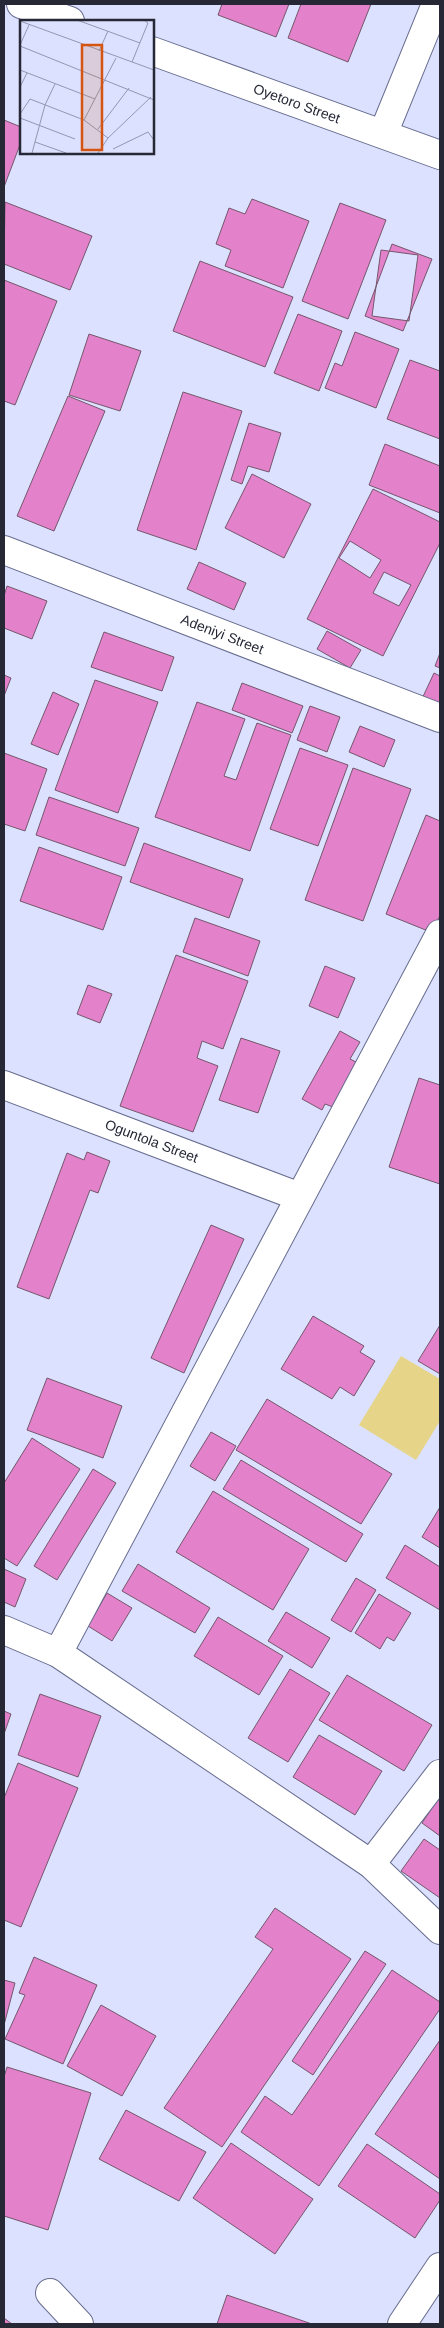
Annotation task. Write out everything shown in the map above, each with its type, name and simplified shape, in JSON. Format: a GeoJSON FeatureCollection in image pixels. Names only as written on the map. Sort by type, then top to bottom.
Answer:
{"type":"FeatureCollection","features":[{"type":"Feature","properties":{"kind":"street"},"geometry":{"type":"LineString","coordinates":[[21,4],[67,20]]}},
{"type":"Feature","properties":{"kind":"street"},"geometry":{"type":"LineString","coordinates":[[383,134],[436,4]]}},
{"type":"Feature","properties":{"kind":"street","name":"Oyetoro Street"},"geometry":{"type":"LineString","coordinates":[[154,52],[440,155]]}},
{"type":"Feature","properties":{"kind":"street","name":"Adeniyi Street"},"geometry":{"type":"LineString","coordinates":[[4,550],[440,718]]}},
{"type":"Feature","properties":{"kind":"street"},"geometry":{"type":"LineString","coordinates":[[58,1653],[440,934]]}},
{"type":"Feature","properties":{"kind":"street","name":"Oguntola Street"},"geometry":{"type":"LineString","coordinates":[[4,1084],[300,1197]]}},
{"type":"Feature","properties":{"kind":"street"},"geometry":{"type":"LineString","coordinates":[[4,1630],[58,1653],[370,1864],[440,1930]]}},
{"type":"Feature","properties":{"kind":"street"},"geometry":{"type":"LineString","coordinates":[[370,1864],[440,1774]]}},
{"type":"Feature","properties":{"kind":"street"},"geometry":{"type":"LineString","coordinates":[[402,2324],[440,2267]]}},
{"type":"Feature","properties":{"kind":"street"},"geometry":{"type":"LineString","coordinates":[[50,2293],[79,2324]]}},
{"type":"Feature","properties":{"kind":"shaded area"},"geometry":{"type":"Polygon","coordinates":[[[401,1356],[440,1379],[440,1421],[416,1460],[359,1425],[401,1356]]]}},
{"type":"Feature","properties":{"kind":"building"},"geometry":{"type":"Polygon","coordinates":[[[222,4],[289,4],[276,37],[218,15],[222,4]]]}},
{"type":"Feature","properties":{"kind":"building"},"geometry":{"type":"Polygon","coordinates":[[[301,4],[371,4],[348,62],[288,38],[301,4]]]}},
{"type":"Feature","properties":{"kind":"building"},"geometry":{"type":"Polygon","coordinates":[[[4,120],[20,127],[20,145],[4,187],[4,120]]]}},
{"type":"Feature","properties":{"kind":"building"},"geometry":{"type":"Polygon","coordinates":[[[252,199],[309,221],[283,288],[225,266],[231,250],[216,244],[229,208],[245,214],[252,199]]]}},
{"type":"Feature","properties":{"kind":"building"},"geometry":{"type":"Polygon","coordinates":[[[5,202],[92,236],[70,290],[4,264],[5,202]]]}},
{"type":"Feature","properties":{"kind":"building"},"geometry":{"type":"Polygon","coordinates":[[[340,203],[386,220],[348,319],[302,301],[340,203]]]}},
{"type":"Feature","properties":{"kind":"building"},"geometry":{"type":"Polygon","coordinates":[[[392,244],[432,259],[403,331],[365,316],[392,244]]]}},
{"type":"Feature","properties":{"kind":"building"},"geometry":{"type":"Polygon","coordinates":[[[381,250],[418,255],[409,321],[372,316],[381,250]]]}},
{"type":"Feature","properties":{"kind":"building"},"geometry":{"type":"Polygon","coordinates":[[[200,261],[293,297],[265,367],[173,331],[200,261]]]}},
{"type":"Feature","properties":{"kind":"building"},"geometry":{"type":"Polygon","coordinates":[[[4,280],[57,301],[15,405],[4,401],[4,280]]]}},
{"type":"Feature","properties":{"kind":"building"},"geometry":{"type":"Polygon","coordinates":[[[298,314],[342,331],[319,391],[274,373],[298,314]]]}},
{"type":"Feature","properties":{"kind":"building"},"geometry":{"type":"Polygon","coordinates":[[[355,332],[399,349],[376,408],[325,388],[335,363],[342,366],[355,332]]]}},
{"type":"Feature","properties":{"kind":"building"},"geometry":{"type":"Polygon","coordinates":[[[89,334],[141,351],[120,411],[69,395],[89,334]]]}},
{"type":"Feature","properties":{"kind":"building"},"geometry":{"type":"Polygon","coordinates":[[[410,360],[440,371],[440,439],[387,419],[410,360]]]}},
{"type":"Feature","properties":{"kind":"building"},"geometry":{"type":"Polygon","coordinates":[[[183,392],[242,411],[196,550],[137,530],[183,392]]]}},
{"type":"Feature","properties":{"kind":"building"},"geometry":{"type":"Polygon","coordinates":[[[68,396],[105,411],[54,531],[17,516],[68,396]]]}},
{"type":"Feature","properties":{"kind":"building"},"geometry":{"type":"Polygon","coordinates":[[[249,423],[281,433],[269,472],[248,466],[242,484],[231,480],[249,423]]]}},
{"type":"Feature","properties":{"kind":"building"},"geometry":{"type":"Polygon","coordinates":[[[385,444],[440,466],[440,513],[369,485],[385,444]]]}},
{"type":"Feature","properties":{"kind":"building"},"geometry":{"type":"Polygon","coordinates":[[[252,474],[311,504],[284,558],[225,528],[252,474]]]}},
{"type":"Feature","properties":{"kind":"building"},"geometry":{"type":"Polygon","coordinates":[[[373,489],[440,522],[440,543],[383,656],[307,619],[373,489]],[[350,541],[339,558],[370,578],[381,560],[350,541]],[[384,572],[373,593],[399,606],[411,585],[384,572]]]}},
{"type":"Feature","properties":{"kind":"building"},"geometry":{"type":"Polygon","coordinates":[[[199,562],[246,583],[234,610],[187,589],[199,562]]]}},
{"type":"Feature","properties":{"kind":"building"},"geometry":{"type":"Polygon","coordinates":[[[7,586],[47,601],[32,639],[4,628],[4,596],[7,586]]]}},
{"type":"Feature","properties":{"kind":"building"},"geometry":{"type":"Polygon","coordinates":[[[327,631],[361,650],[350,668],[317,649],[327,631]]]}},
{"type":"Feature","properties":{"kind":"building"},"geometry":{"type":"Polygon","coordinates":[[[104,632],[174,657],[162,691],[91,667],[104,632]]]}},
{"type":"Feature","properties":{"kind":"building"},"geometry":{"type":"Polygon","coordinates":[[[440,653],[440,668],[435,666],[440,653]]]}},
{"type":"Feature","properties":{"kind":"building"},"geometry":{"type":"Polygon","coordinates":[[[434,673],[440,676],[440,713],[420,703],[434,673]]]}},
{"type":"Feature","properties":{"kind":"building"},"geometry":{"type":"Polygon","coordinates":[[[4,675],[11,678],[4,696],[4,675]]]}},
{"type":"Feature","properties":{"kind":"building"},"geometry":{"type":"Polygon","coordinates":[[[95,680],[158,702],[118,813],[55,790],[95,680]]]}},
{"type":"Feature","properties":{"kind":"building"},"geometry":{"type":"Polygon","coordinates":[[[242,683],[303,706],[292,733],[232,710],[242,683]]]}},
{"type":"Feature","properties":{"kind":"building"},"geometry":{"type":"Polygon","coordinates":[[[53,692],[79,704],[58,755],[31,744],[53,692]]]}},
{"type":"Feature","properties":{"kind":"building"},"geometry":{"type":"Polygon","coordinates":[[[197,702],[245,719],[224,776],[236,780],[257,723],[291,735],[250,851],[155,817],[197,702]]]}},
{"type":"Feature","properties":{"kind":"building"},"geometry":{"type":"Polygon","coordinates":[[[310,706],[340,717],[327,752],[297,740],[310,706]]]}},
{"type":"Feature","properties":{"kind":"building"},"geometry":{"type":"Polygon","coordinates":[[[360,726],[395,740],[384,767],[349,752],[360,726]]]}},
{"type":"Feature","properties":{"kind":"building"},"geometry":{"type":"Polygon","coordinates":[[[300,748],[348,765],[318,846],[270,829],[300,748]]]}},
{"type":"Feature","properties":{"kind":"building"},"geometry":{"type":"Polygon","coordinates":[[[4,753],[47,769],[25,831],[4,824],[4,753]]]}},
{"type":"Feature","properties":{"kind":"building"},"geometry":{"type":"Polygon","coordinates":[[[353,768],[411,789],[363,921],[305,900],[353,768]]]}},
{"type":"Feature","properties":{"kind":"building"},"geometry":{"type":"Polygon","coordinates":[[[49,797],[139,828],[125,866],[36,835],[49,797]]]}},
{"type":"Feature","properties":{"kind":"building"},"geometry":{"type":"Polygon","coordinates":[[[426,815],[440,821],[440,915],[433,933],[386,914],[426,815]]]}},
{"type":"Feature","properties":{"kind":"building"},"geometry":{"type":"Polygon","coordinates":[[[144,843],[243,879],[229,918],[130,882],[144,843]]]}},
{"type":"Feature","properties":{"kind":"building"},"geometry":{"type":"Polygon","coordinates":[[[39,847],[122,877],[103,930],[20,901],[39,847]]]}},
{"type":"Feature","properties":{"kind":"building"},"geometry":{"type":"Polygon","coordinates":[[[195,918],[260,941],[248,976],[183,952],[195,918]]]}},
{"type":"Feature","properties":{"kind":"building"},"geometry":{"type":"Polygon","coordinates":[[[176,955],[248,981],[223,1049],[202,1041],[197,1058],[218,1066],[193,1132],[120,1106],[176,955]]]}},
{"type":"Feature","properties":{"kind":"building"},"geometry":{"type":"Polygon","coordinates":[[[325,966],[355,978],[338,1018],[309,1006],[325,966]]]}},
{"type":"Feature","properties":{"kind":"building"},"geometry":{"type":"Polygon","coordinates":[[[88,985],[112,994],[100,1023],[77,1014],[88,985]]]}},
{"type":"Feature","properties":{"kind":"building"},"geometry":{"type":"Polygon","coordinates":[[[340,1031],[360,1042],[350,1059],[358,1063],[333,1107],[325,1104],[322,1110],[302,1099],[340,1031]]]}},
{"type":"Feature","properties":{"kind":"building"},"geometry":{"type":"Polygon","coordinates":[[[241,1038],[280,1051],[258,1113],[219,1100],[241,1038]]]}},
{"type":"Feature","properties":{"kind":"building"},"geometry":{"type":"Polygon","coordinates":[[[419,1078],[440,1085],[440,1184],[389,1167],[419,1078]]]}},
{"type":"Feature","properties":{"kind":"building"},"geometry":{"type":"Polygon","coordinates":[[[87,1152],[110,1161],[98,1193],[90,1190],[49,1299],[17,1287],[67,1153],[84,1160],[87,1152]]]}},
{"type":"Feature","properties":{"kind":"building"},"geometry":{"type":"Polygon","coordinates":[[[211,1225],[244,1239],[184,1373],[151,1358],[211,1225]]]}},
{"type":"Feature","properties":{"kind":"building"},"geometry":{"type":"Polygon","coordinates":[[[313,1316],[364,1346],[360,1352],[375,1361],[354,1396],[340,1387],[332,1399],[281,1369],[313,1316]]]}},
{"type":"Feature","properties":{"kind":"building"},"geometry":{"type":"Polygon","coordinates":[[[440,1325],[440,1374],[418,1361],[440,1325]]]}},
{"type":"Feature","properties":{"kind":"building"},"geometry":{"type":"Polygon","coordinates":[[[47,1378],[122,1406],[103,1458],[27,1430],[47,1378]]]}},
{"type":"Feature","properties":{"kind":"building"},"geometry":{"type":"Polygon","coordinates":[[[267,1399],[392,1474],[361,1524],[236,1450],[267,1399]]]}},
{"type":"Feature","properties":{"kind":"building"},"geometry":{"type":"Polygon","coordinates":[[[211,1432],[236,1446],[215,1481],[190,1466],[211,1432]]]}},
{"type":"Feature","properties":{"kind":"building"},"geometry":{"type":"Polygon","coordinates":[[[32,1438],[80,1469],[17,1566],[4,1558],[4,1483],[32,1438]]]}},
{"type":"Feature","properties":{"kind":"building"},"geometry":{"type":"Polygon","coordinates":[[[241,1460],[363,1534],[346,1562],[223,1489],[241,1460]]]}},
{"type":"Feature","properties":{"kind":"building"},"geometry":{"type":"Polygon","coordinates":[[[93,1469],[116,1483],[57,1580],[34,1566],[93,1469]]]}},
{"type":"Feature","properties":{"kind":"building"},"geometry":{"type":"Polygon","coordinates":[[[213,1491],[309,1549],[273,1610],[176,1552],[213,1491]]]}},
{"type":"Feature","properties":{"kind":"building"},"geometry":{"type":"Polygon","coordinates":[[[440,1507],[440,1548],[422,1537],[440,1507]]]}},
{"type":"Feature","properties":{"kind":"building"},"geometry":{"type":"Polygon","coordinates":[[[405,1545],[440,1567],[440,1610],[386,1578],[405,1545]]]}},
{"type":"Feature","properties":{"kind":"building"},"geometry":{"type":"Polygon","coordinates":[[[138,1564],[210,1608],[195,1633],[122,1591],[138,1564]]]}},
{"type":"Feature","properties":{"kind":"building"},"geometry":{"type":"Polygon","coordinates":[[[4,1569],[26,1579],[15,1607],[4,1602],[4,1569]]]}},
{"type":"Feature","properties":{"kind":"building"},"geometry":{"type":"Polygon","coordinates":[[[356,1578],[376,1590],[351,1632],[331,1620],[356,1578]]]}},
{"type":"Feature","properties":{"kind":"building"},"geometry":{"type":"Polygon","coordinates":[[[107,1593],[132,1608],[112,1641],[88,1626],[107,1593]]]}},
{"type":"Feature","properties":{"kind":"building"},"geometry":{"type":"Polygon","coordinates":[[[379,1594],[411,1613],[394,1641],[387,1637],[380,1649],[355,1633],[379,1594]]]}},
{"type":"Feature","properties":{"kind":"building"},"geometry":{"type":"Polygon","coordinates":[[[286,1612],[330,1638],[312,1668],[268,1641],[286,1612]]]}},
{"type":"Feature","properties":{"kind":"building"},"geometry":{"type":"Polygon","coordinates":[[[218,1617],[283,1656],[259,1695],[194,1656],[218,1617]]]}},
{"type":"Feature","properties":{"kind":"building"},"geometry":{"type":"Polygon","coordinates":[[[290,1669],[330,1693],[288,1762],[248,1738],[290,1669]]]}},
{"type":"Feature","properties":{"kind":"building"},"geometry":{"type":"Polygon","coordinates":[[[347,1675],[432,1725],[404,1771],[319,1720],[347,1675]]]}},
{"type":"Feature","properties":{"kind":"building"},"geometry":{"type":"Polygon","coordinates":[[[40,1694],[101,1716],[78,1777],[18,1755],[40,1694]]]}},
{"type":"Feature","properties":{"kind":"building"},"geometry":{"type":"Polygon","coordinates":[[[4,1711],[11,1714],[4,1734],[4,1711]]]}},
{"type":"Feature","properties":{"kind":"building"},"geometry":{"type":"Polygon","coordinates":[[[319,1735],[382,1771],[355,1815],[293,1777],[319,1735]]]}},
{"type":"Feature","properties":{"kind":"building"},"geometry":{"type":"Polygon","coordinates":[[[18,1763],[78,1788],[21,1927],[4,1920],[4,1798],[18,1763]]]}},
{"type":"Feature","properties":{"kind":"building"},"geometry":{"type":"Polygon","coordinates":[[[440,1796],[440,1836],[422,1823],[440,1796]]]}},
{"type":"Feature","properties":{"kind":"building"},"geometry":{"type":"Polygon","coordinates":[[[424,1839],[440,1850],[440,1898],[401,1871],[424,1839]]]}},
{"type":"Feature","properties":{"kind":"building"},"geometry":{"type":"Polygon","coordinates":[[[275,1908],[351,1959],[222,2147],[164,2108],[273,1949],[255,1937],[275,1908]]]}},
{"type":"Feature","properties":{"kind":"building"},"geometry":{"type":"Polygon","coordinates":[[[365,1951],[386,1964],[313,2075],[292,2061],[365,1951]]]}},
{"type":"Feature","properties":{"kind":"building"},"geometry":{"type":"Polygon","coordinates":[[[34,1957],[97,1985],[63,2064],[5,2039],[25,1995],[19,1993],[34,1957]]]}},
{"type":"Feature","properties":{"kind":"building"},"geometry":{"type":"Polygon","coordinates":[[[392,1970],[440,2002],[440,2009],[319,2186],[241,2132],[265,2096],[292,2115],[392,1970]]]}},
{"type":"Feature","properties":{"kind":"building"},"geometry":{"type":"Polygon","coordinates":[[[4,1980],[15,1983],[4,2025],[4,1980]]]}},
{"type":"Feature","properties":{"kind":"building"},"geometry":{"type":"Polygon","coordinates":[[[101,2005],[156,2036],[122,2096],[67,2066],[101,2005]]]}},
{"type":"Feature","properties":{"kind":"building"},"geometry":{"type":"Polygon","coordinates":[[[440,2040],[440,2179],[375,2134],[440,2040]]]}},
{"type":"Feature","properties":{"kind":"building"},"geometry":{"type":"Polygon","coordinates":[[[7,2067],[91,2093],[48,2230],[4,2216],[4,2077],[7,2067]]]}},
{"type":"Feature","properties":{"kind":"building"},"geometry":{"type":"Polygon","coordinates":[[[126,2110],[206,2152],[179,2201],[99,2159],[126,2110]]]}},
{"type":"Feature","properties":{"kind":"building"},"geometry":{"type":"Polygon","coordinates":[[[231,2143],[313,2199],[275,2254],[193,2198],[231,2143]]]}},
{"type":"Feature","properties":{"kind":"building"},"geometry":{"type":"Polygon","coordinates":[[[367,2144],[440,2194],[440,2200],[415,2238],[338,2186],[367,2144]]]}},
{"type":"Feature","properties":{"kind":"building"},"geometry":{"type":"Polygon","coordinates":[[[227,2295],[312,2324],[217,2324],[227,2295]]]}},
{"type":"Feature","properties":{"kind":"building"},"geometry":{"type":"Polygon","coordinates":[[[4,2318],[12,2324],[4,2324],[4,2318]]]}}]}
